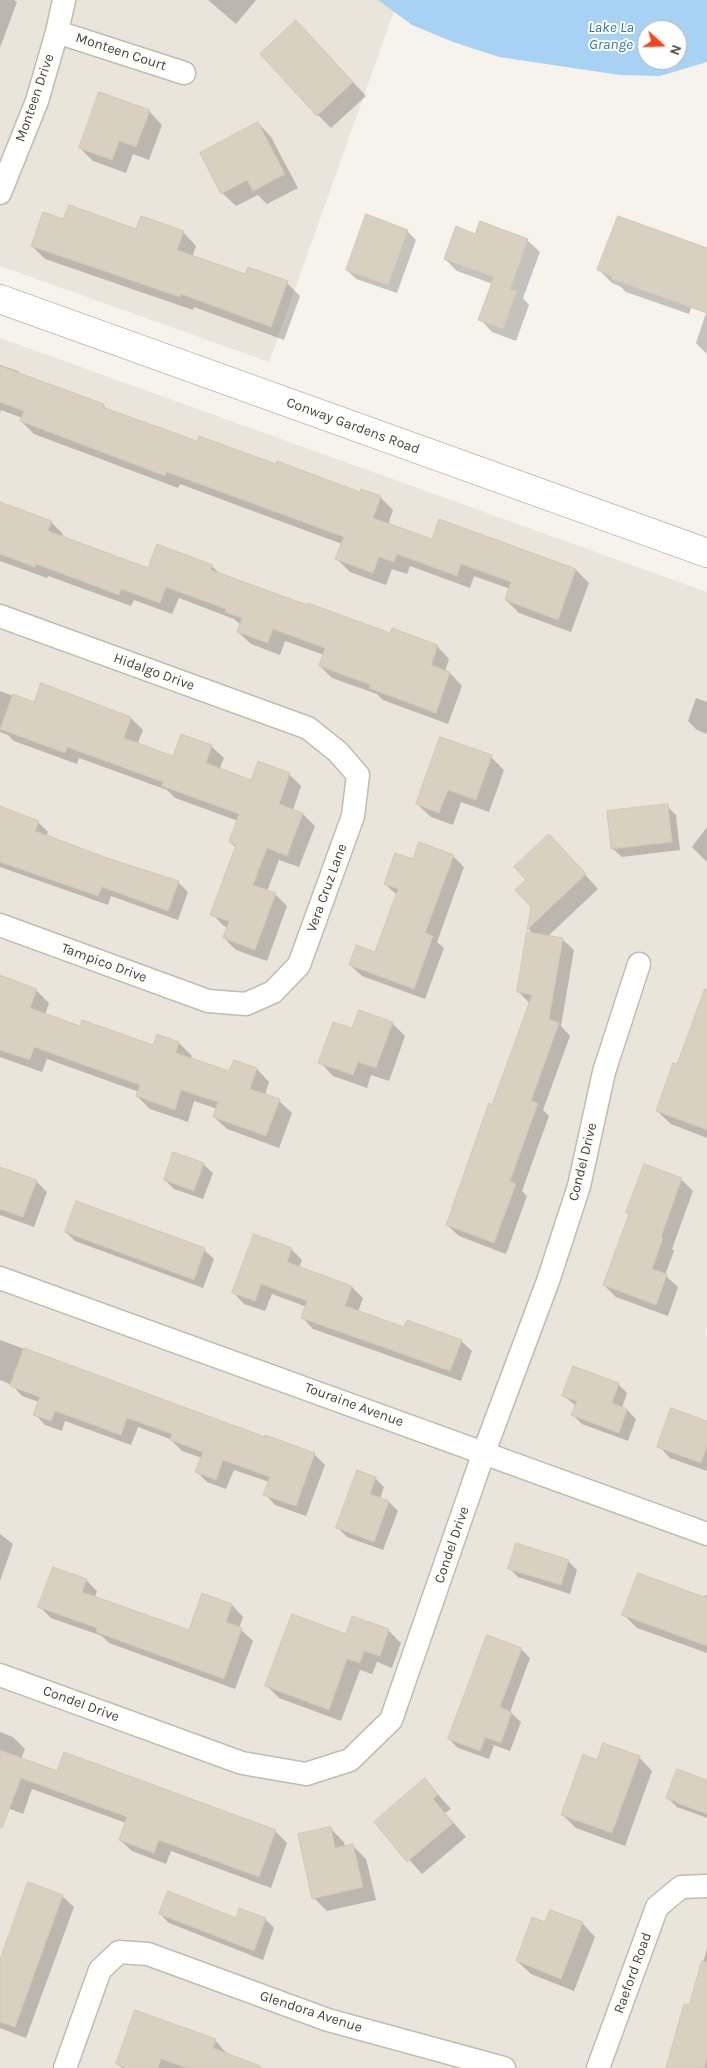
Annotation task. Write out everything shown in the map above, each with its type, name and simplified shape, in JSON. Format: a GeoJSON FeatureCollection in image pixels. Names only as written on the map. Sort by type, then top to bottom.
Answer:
{"type":"FeatureCollection","features":[{"type":"Feature","properties":{"kind":"street","name":"Monteen Drive"},"geometry":{"type":"LineString","coordinates":[[0,193],[37,101],[57,32],[64,0]]}},
{"type":"Feature","properties":{"kind":"street","name":"Monteen Court"},"geometry":{"type":"LineString","coordinates":[[57,32],[184,73]]}},
{"type":"Feature","properties":{"kind":"street","name":"Conway Gardens Road"},"geometry":{"type":"LineString","coordinates":[[0,299],[707,553]]}},
{"type":"Feature","properties":{"kind":"street","name":"Hidalgo Drive"},"geometry":{"type":"LineString","coordinates":[[0,616],[308,728]]}},
{"type":"Feature","properties":{"kind":"street","name":"Vera Cruz Lane"},"geometry":{"type":"LineString","coordinates":[[208,1001],[246,1004],[273,992],[299,965],[353,816],[358,775],[338,752],[308,728]]}},
{"type":"Feature","properties":{"kind":"street","name":"Tampico Drive"},"geometry":{"type":"LineString","coordinates":[[0,925],[208,1001]]}},
{"type":"Feature","properties":{"kind":"street","name":"Condel Drive"},"geometry":{"type":"LineString","coordinates":[[0,1675],[242,1763],[306,1774],[350,1760],[391,1720],[484,1452],[548,1281],[579,1186],[604,1072],[639,964]]}},
{"type":"Feature","properties":{"kind":"street","name":"Touraine Avenue"},"geometry":{"type":"LineString","coordinates":[[0,1278],[707,1534]]}},
{"type":"Feature","properties":{"kind":"street","name":"Raeford Road"},"geometry":{"type":"LineString","coordinates":[[598,2068],[657,1907],[681,1887],[707,1886]]}},
{"type":"Feature","properties":{"kind":"street","name":"Glendora Avenue"},"geometry":{"type":"LineString","coordinates":[[65,2068],[100,1970],[119,1952],[148,1954],[328,2020],[504,2068]]}},
{"type":"Feature","properties":{"kind":"shaded area"},"geometry":{"type":"Polygon","coordinates":[[[0,0],[398,0],[269,362],[0,266],[0,0]]]}},
{"type":"Feature","properties":{"kind":"shaded area"},"geometry":{"type":"Polygon","coordinates":[[[0,338],[707,592],[707,1328],[705,1334],[707,1335],[707,2068],[0,2068],[0,338]]]}},
{"type":"Feature","properties":{"kind":"water","name":"Lake La Grange"},"geometry":{"type":"Polygon","coordinates":[[[378,0],[707,0],[707,62],[687,68],[687,20],[637,20],[637,70],[680,70],[660,76],[620,75],[499,57],[453,42],[412,25],[378,0]]]}},
{"type":"Feature","properties":{"kind":"building"},"geometry":{"type":"Polygon","coordinates":[[[296,20],[353,82],[317,116],[260,54],[296,20]]]}},
{"type":"Feature","properties":{"kind":"building"},"geometry":{"type":"Polygon","coordinates":[[[99,92],[150,110],[136,147],[119,141],[112,160],[79,148],[99,92]]]}},
{"type":"Feature","properties":{"kind":"building"},"geometry":{"type":"Polygon","coordinates":[[[258,122],[285,174],[253,191],[247,180],[221,194],[200,153],[258,122]]]}},
{"type":"Feature","properties":{"kind":"building"},"geometry":{"type":"Polygon","coordinates":[[[69,205],[136,229],[141,216],[184,231],[177,250],[245,274],[248,267],[288,281],[271,327],[181,294],[180,297],[31,246],[43,212],[63,219],[69,205]]]}},
{"type":"Feature","properties":{"kind":"building"},"geometry":{"type":"Polygon","coordinates":[[[366,214],[408,230],[388,285],[346,270],[366,214]]]}},
{"type":"Feature","properties":{"kind":"building"},"geometry":{"type":"Polygon","coordinates":[[[618,216],[707,248],[707,313],[611,279],[612,276],[597,270],[618,216]]]}},
{"type":"Feature","properties":{"kind":"building"},"geometry":{"type":"Polygon","coordinates":[[[480,221],[528,239],[510,289],[517,291],[503,329],[478,320],[494,277],[444,259],[456,226],[475,234],[480,221]]]}},
{"type":"Feature","properties":{"kind":"building"},"geometry":{"type":"Polygon","coordinates":[[[0,366],[104,404],[102,407],[197,441],[199,436],[276,464],[277,461],[360,492],[361,489],[381,496],[373,518],[432,539],[439,519],[576,569],[558,620],[505,600],[511,582],[461,564],[457,576],[397,554],[394,562],[379,557],[373,573],[335,559],[344,537],[167,472],[165,476],[20,421],[24,411],[0,402],[0,366]]]}},
{"type":"Feature","properties":{"kind":"building"},"geometry":{"type":"Polygon","coordinates":[[[0,502],[52,521],[48,531],[148,568],[157,544],[213,565],[211,570],[307,605],[308,603],[390,633],[392,628],[438,645],[431,665],[450,672],[436,713],[369,688],[371,685],[319,666],[325,648],[273,629],[268,643],[237,632],[242,618],[225,612],[226,609],[166,587],[160,603],[121,589],[119,595],[36,564],[35,567],[0,554],[0,502]]]}},
{"type":"Feature","properties":{"kind":"building"},"geometry":{"type":"Polygon","coordinates":[[[41,683],[131,717],[124,738],[173,756],[181,734],[212,745],[206,763],[251,780],[258,761],[290,773],[279,804],[303,813],[287,856],[267,848],[253,885],[276,893],[255,950],[223,938],[229,921],[210,915],[236,845],[229,842],[239,814],[162,786],[163,782],[67,747],[65,753],[0,729],[13,694],[34,702],[41,683]]]}},
{"type":"Feature","properties":{"kind":"building"},"geometry":{"type":"Polygon","coordinates":[[[440,737],[492,755],[476,800],[448,790],[439,813],[416,804],[440,737]]]}},
{"type":"Feature","properties":{"kind":"building"},"geometry":{"type":"Polygon","coordinates":[[[668,804],[672,842],[611,849],[607,811],[668,804]]]}},
{"type":"Feature","properties":{"kind":"building"},"geometry":{"type":"Polygon","coordinates":[[[0,806],[39,821],[35,831],[110,859],[179,881],[168,911],[102,887],[98,896],[0,862],[0,806]]]}},
{"type":"Feature","properties":{"kind":"building"},"geometry":{"type":"Polygon","coordinates":[[[549,834],[586,874],[527,930],[531,907],[515,890],[526,880],[514,867],[549,834]]]}},
{"type":"Feature","properties":{"kind":"building"},"geometry":{"type":"Polygon","coordinates":[[[419,842],[454,855],[425,933],[433,936],[414,989],[349,965],[356,945],[375,952],[398,889],[384,884],[395,853],[413,859],[419,842]]]}},
{"type":"Feature","properties":{"kind":"building"},"geometry":{"type":"Polygon","coordinates":[[[527,932],[563,938],[549,1019],[559,1023],[531,1101],[538,1103],[510,1181],[516,1184],[494,1243],[446,1225],[489,1103],[492,1105],[532,995],[517,992],[527,932]]]}},
{"type":"Feature","properties":{"kind":"building"},"geometry":{"type":"Polygon","coordinates":[[[0,975],[37,989],[30,1008],[80,1026],[82,1020],[153,1045],[157,1034],[179,1042],[176,1053],[229,1071],[234,1060],[257,1068],[250,1089],[280,1099],[266,1136],[213,1117],[218,1102],[181,1090],[175,1110],[136,1096],[140,1085],[34,1047],[30,1060],[0,1050],[0,975]]]}},
{"type":"Feature","properties":{"kind":"building"},"geometry":{"type":"Polygon","coordinates":[[[705,989],[707,989],[707,1130],[656,1111],[673,1063],[677,1064],[705,989]]]}},
{"type":"Feature","properties":{"kind":"building"},"geometry":{"type":"Polygon","coordinates":[[[359,1010],[393,1022],[376,1068],[358,1062],[353,1075],[318,1063],[333,1022],[352,1028],[359,1010]]]}},
{"type":"Feature","properties":{"kind":"building"},"geometry":{"type":"Polygon","coordinates":[[[173,1152],[204,1163],[194,1191],[164,1180],[173,1152]]]}},
{"type":"Feature","properties":{"kind":"building"},"geometry":{"type":"Polygon","coordinates":[[[644,1164],[682,1178],[652,1269],[667,1274],[656,1305],[603,1285],[629,1214],[626,1213],[644,1164]]]}},
{"type":"Feature","properties":{"kind":"building"},"geometry":{"type":"Polygon","coordinates":[[[0,1167],[37,1180],[23,1217],[0,1209],[0,1167]]]}},
{"type":"Feature","properties":{"kind":"building"},"geometry":{"type":"Polygon","coordinates":[[[76,1201],[205,1248],[194,1280],[65,1232],[76,1201]]]}},
{"type":"Feature","properties":{"kind":"building"},"geometry":{"type":"Polygon","coordinates":[[[254,1234],[292,1248],[287,1262],[352,1286],[345,1306],[404,1327],[407,1320],[462,1340],[450,1371],[301,1318],[307,1301],[261,1284],[255,1301],[232,1293],[254,1234]]]}},
{"type":"Feature","properties":{"kind":"building"},"geometry":{"type":"Polygon","coordinates":[[[24,1348],[265,1437],[265,1435],[315,1453],[296,1506],[263,1495],[270,1477],[223,1460],[216,1480],[195,1472],[203,1452],[170,1440],[172,1434],[127,1418],[121,1435],[55,1411],[51,1421],[33,1415],[40,1397],[10,1386],[24,1348]]]}},
{"type":"Feature","properties":{"kind":"building"},"geometry":{"type":"Polygon","coordinates":[[[573,1366],[619,1383],[612,1403],[627,1409],[619,1433],[571,1415],[577,1401],[562,1396],[573,1366]]]}},
{"type":"Feature","properties":{"kind":"building"},"geometry":{"type":"Polygon","coordinates":[[[671,1408],[707,1421],[707,1446],[701,1463],[657,1447],[671,1408]]]}},
{"type":"Feature","properties":{"kind":"building"},"geometry":{"type":"Polygon","coordinates":[[[357,1470],[376,1477],[370,1494],[389,1501],[374,1542],[336,1528],[357,1470]]]}},
{"type":"Feature","properties":{"kind":"building"},"geometry":{"type":"Polygon","coordinates":[[[516,1543],[569,1560],[561,1585],[508,1569],[516,1543]]]}},
{"type":"Feature","properties":{"kind":"building"},"geometry":{"type":"Polygon","coordinates":[[[53,1567],[87,1579],[82,1592],[189,1630],[202,1593],[232,1604],[226,1622],[242,1628],[224,1679],[96,1632],[97,1628],[38,1607],[53,1567]]]}},
{"type":"Feature","properties":{"kind":"building"},"geometry":{"type":"Polygon","coordinates":[[[638,1573],[707,1598],[707,1646],[622,1615],[638,1573]]]}},
{"type":"Feature","properties":{"kind":"building"},"geometry":{"type":"Polygon","coordinates":[[[292,1614],[346,1634],[352,1616],[389,1629],[380,1656],[364,1651],[360,1663],[347,1659],[329,1710],[265,1686],[292,1614]]]}},
{"type":"Feature","properties":{"kind":"building"},"geometry":{"type":"Polygon","coordinates":[[[487,1635],[522,1648],[500,1707],[512,1712],[501,1743],[485,1737],[480,1751],[448,1739],[487,1635]]]}},
{"type":"Feature","properties":{"kind":"building"},"geometry":{"type":"Polygon","coordinates":[[[603,1743],[640,1756],[612,1833],[561,1815],[583,1754],[597,1760],[603,1743]]]}},
{"type":"Feature","properties":{"kind":"building"},"geometry":{"type":"Polygon","coordinates":[[[0,1750],[57,1771],[64,1752],[276,1830],[259,1877],[159,1840],[154,1853],[119,1840],[127,1817],[21,1778],[2,1828],[0,1827],[0,1750]]]}},
{"type":"Feature","properties":{"kind":"building"},"geometry":{"type":"Polygon","coordinates":[[[677,1769],[707,1780],[707,1813],[666,1798],[677,1769]]]}},
{"type":"Feature","properties":{"kind":"building"},"geometry":{"type":"Polygon","coordinates":[[[425,1778],[438,1795],[433,1799],[453,1823],[407,1862],[374,1822],[425,1778]]]}},
{"type":"Feature","properties":{"kind":"building"},"geometry":{"type":"Polygon","coordinates":[[[331,1827],[335,1848],[353,1844],[363,1887],[312,1899],[298,1834],[331,1827]]]}},
{"type":"Feature","properties":{"kind":"building"},"geometry":{"type":"Polygon","coordinates":[[[28,1882],[63,1895],[15,2027],[0,2022],[0,1960],[28,1882]]]}},
{"type":"Feature","properties":{"kind":"building"},"geometry":{"type":"Polygon","coordinates":[[[168,1891],[236,1918],[239,1908],[266,1918],[254,1951],[159,1914],[168,1891]]]}},
{"type":"Feature","properties":{"kind":"building"},"geometry":{"type":"Polygon","coordinates":[[[550,1910],[583,1922],[561,1979],[516,1961],[532,1917],[545,1922],[550,1910]]]}},
{"type":"Feature","properties":{"kind":"building"},"geometry":{"type":"Polygon","coordinates":[[[702,1961],[707,1962],[707,2058],[704,2068],[666,2068],[684,2004],[689,2005],[702,1961]]]}},
{"type":"Feature","properties":{"kind":"building"},"geometry":{"type":"Polygon","coordinates":[[[135,2010],[216,2039],[213,2048],[260,2066],[260,2068],[187,2068],[161,2059],[158,2068],[127,2068],[116,2064],[135,2010]]]}}]}
